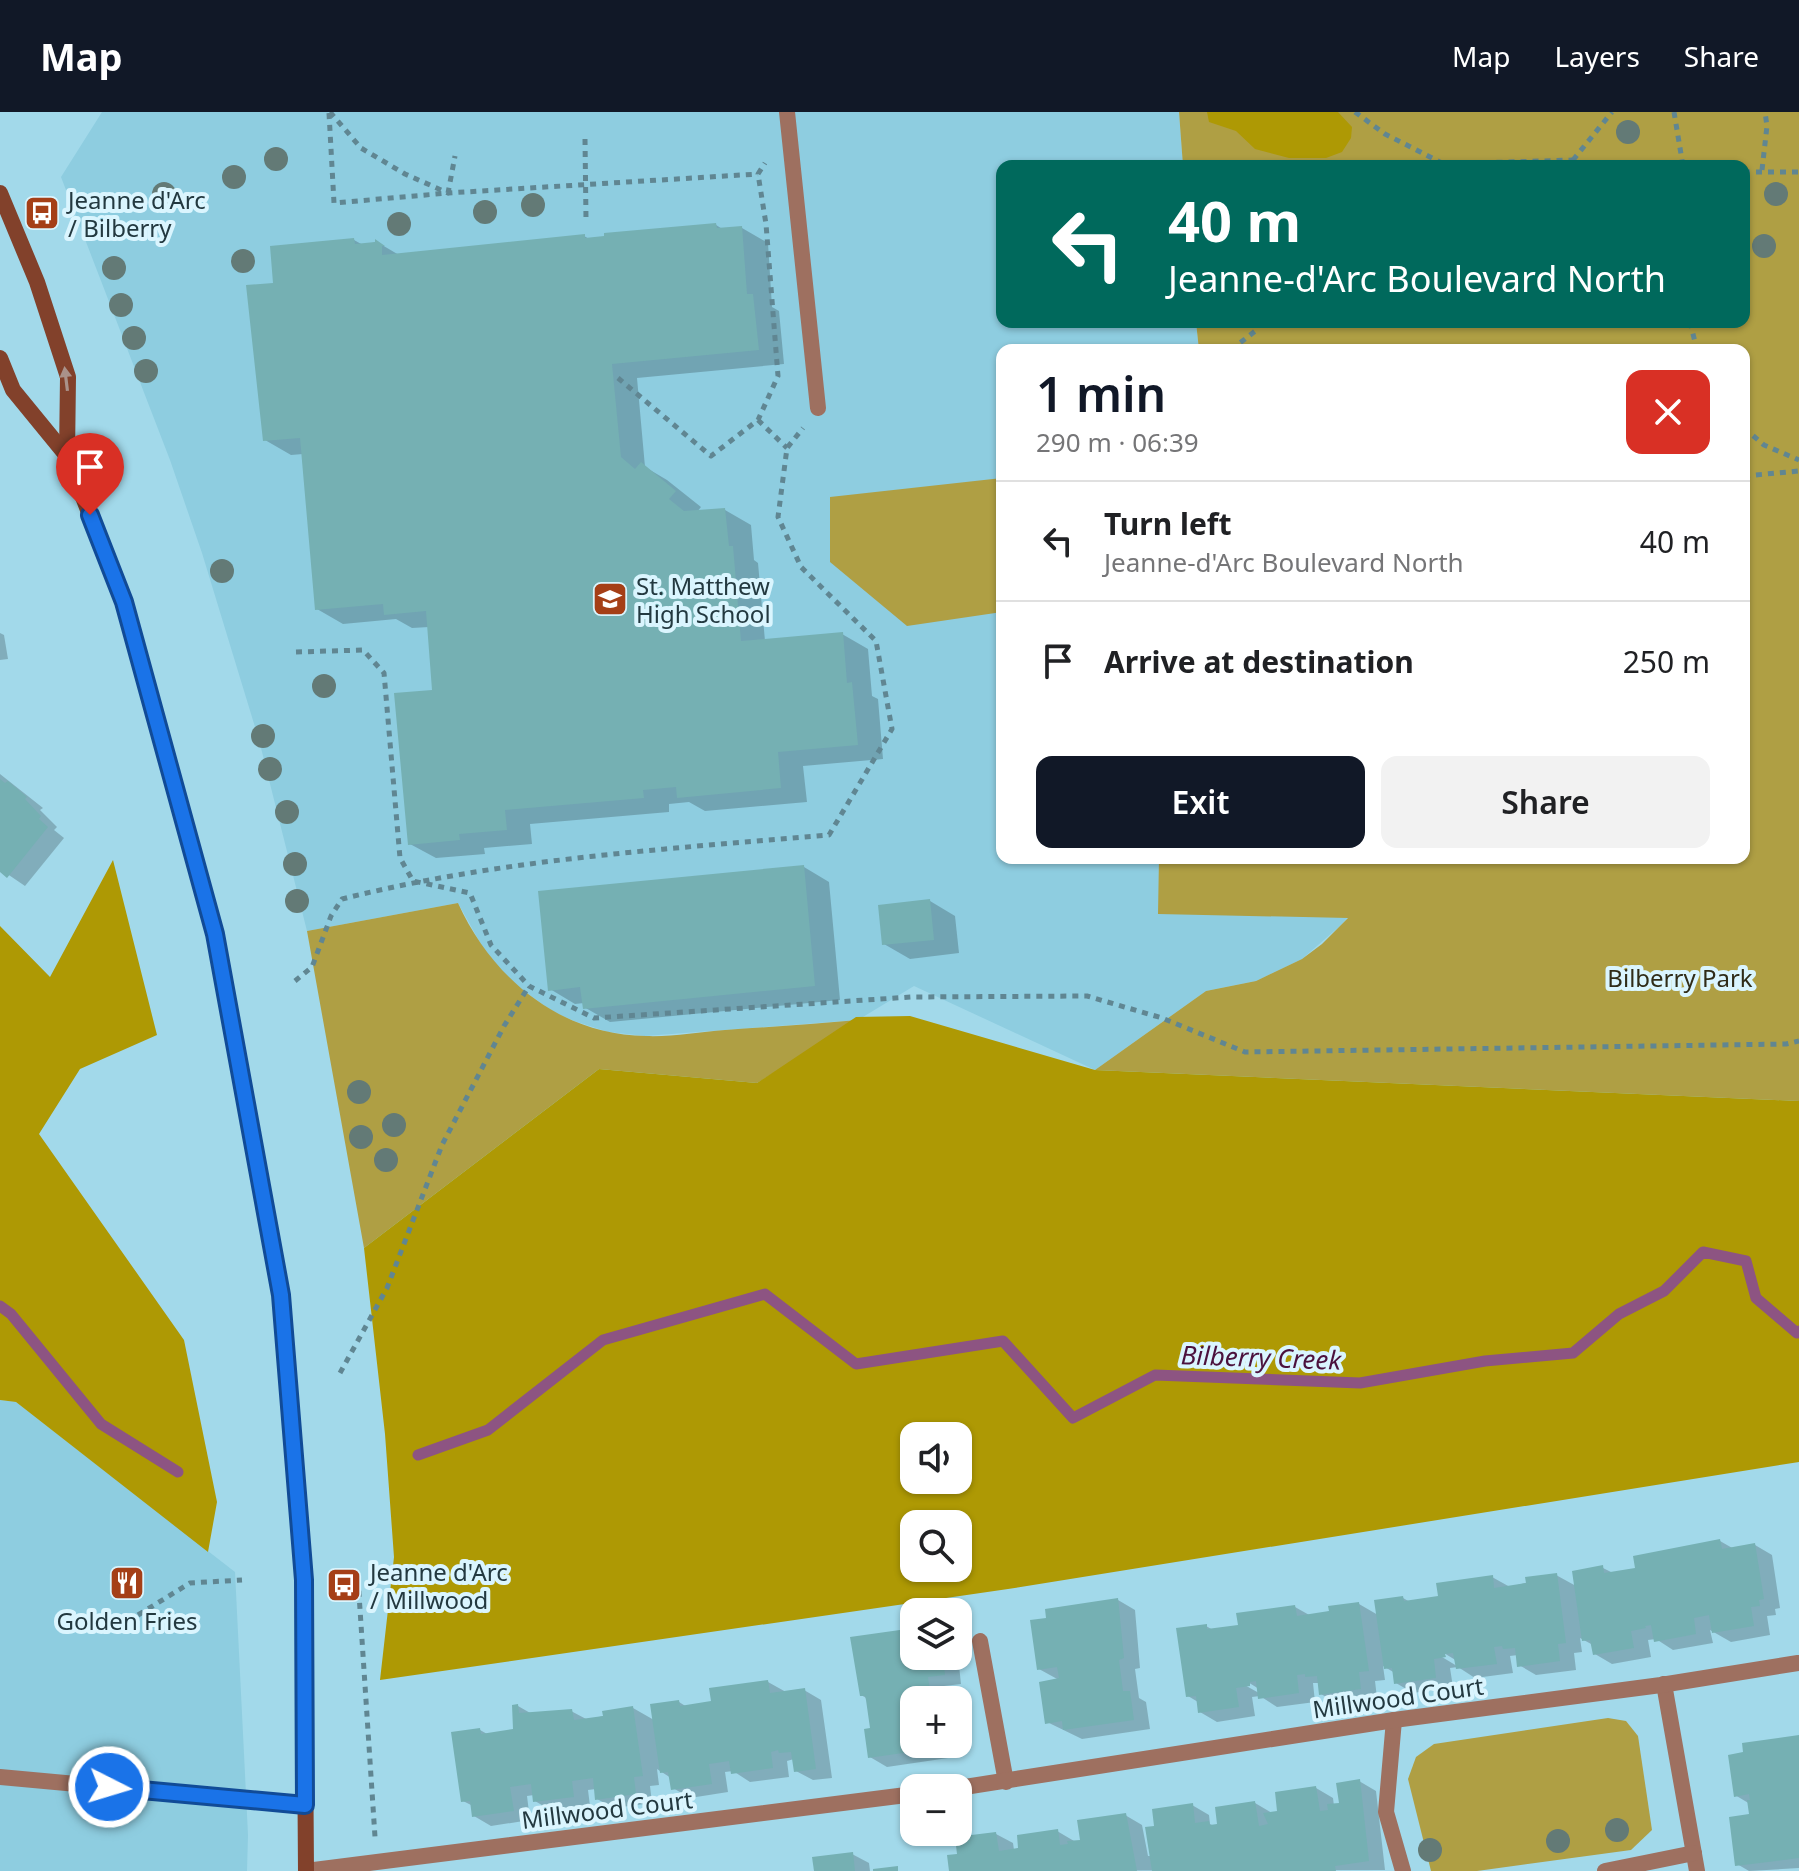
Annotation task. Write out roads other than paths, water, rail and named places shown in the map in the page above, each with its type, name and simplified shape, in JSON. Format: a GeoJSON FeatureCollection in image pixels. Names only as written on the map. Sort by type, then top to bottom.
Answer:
{"type":"FeatureCollection","features":[{"type":"Feature","properties":{"kind":"main road"},"geometry":{"type":"LineString","coordinates":[[0,193],[37,282],[68,377],[67,456]]}},
{"type":"Feature","properties":{"kind":"main road"},"geometry":{"type":"LineString","coordinates":[[0,358],[13,390],[67,456],[124,602],[215,934],[281,1295],[304,1580],[306,1871]]}},
{"type":"Feature","properties":{"kind":"street"},"geometry":{"type":"LineString","coordinates":[[788,118],[818,408]]}},
{"type":"Feature","properties":{"kind":"street"},"geometry":{"type":"LineString","coordinates":[[980,1641],[1006,1782]]}},
{"type":"Feature","properties":{"kind":"street","name":"Millwood Court"},"geometry":{"type":"LineString","coordinates":[[972,1786],[1394,1720],[1798,1663]]}},
{"type":"Feature","properties":{"kind":"street"},"geometry":{"type":"LineString","coordinates":[[1664,1684],[1697,1871]]}},
{"type":"Feature","properties":{"kind":"street"},"geometry":{"type":"LineString","coordinates":[[1394,1720],[1386,1812],[1403,1871]]}},
{"type":"Feature","properties":{"kind":"street"},"geometry":{"type":"LineString","coordinates":[[0,1777],[305,1805]]}},
{"type":"Feature","properties":{"kind":"street","name":"Millwood Court"},"geometry":{"type":"LineString","coordinates":[[306,1871],[900,1796]]}},
{"type":"Feature","properties":{"kind":"street"},"geometry":{"type":"LineString","coordinates":[[1605,1871],[1694,1853]]}},
{"type":"Feature","properties":{"kind":"waterway","name":"Bilberry Creek"},"geometry":{"type":"LineString","coordinates":[[418,1455],[488,1430],[603,1340],[765,1294],[856,1364],[1003,1341],[1073,1418],[1155,1375],[1360,1383],[1485,1361],[1573,1353],[1619,1314],[1664,1291],[1703,1252],[1746,1261],[1756,1298],[1797,1333],[1799,1331]]}},
{"type":"Feature","properties":{"kind":"waterway","name":"Bilberry Creek"},"geometry":{"type":"LineString","coordinates":[[0,1306],[11,1314],[101,1424],[178,1472]]}},
{"type":"Feature","properties":{"kind":"place","name":"Jeanne d'Arc / Bilberry"},"geometry":{"type":"Point","coordinates":[42,213]}},
{"type":"Feature","properties":{"kind":"place","name":"St. Matthew High School"},"geometry":{"type":"Point","coordinates":[610,599]}},
{"type":"Feature","properties":{"kind":"place","name":"Golden Fries"},"geometry":{"type":"Point","coordinates":[127,1583]}},
{"type":"Feature","properties":{"kind":"place","name":"Jeanne d'Arc / Millwood"},"geometry":{"type":"Point","coordinates":[344,1585]}},
{"type":"Feature","properties":{"kind":"park label","name":"Bilberry Park"},"geometry":{"type":"Point","coordinates":[1680,977]}}]}
